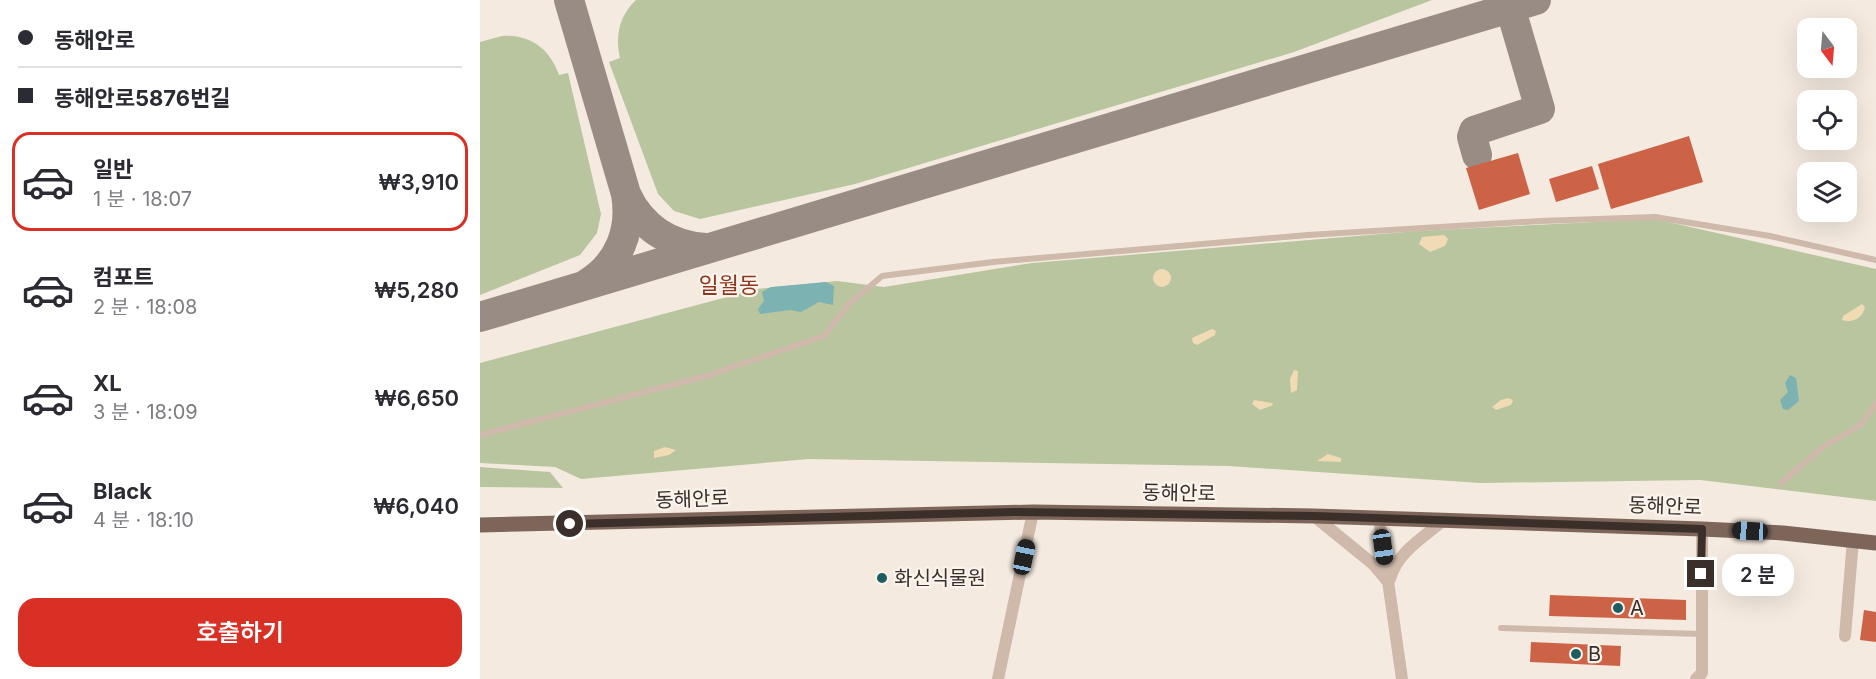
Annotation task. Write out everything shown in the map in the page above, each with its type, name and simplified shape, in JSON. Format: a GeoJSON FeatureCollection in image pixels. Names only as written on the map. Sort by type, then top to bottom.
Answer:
{"type":"FeatureCollection","features":[{"type":"Feature","properties":{"kind":"main road","name":"동해안로"},"geometry":{"type":"LineString","coordinates":[[480,525],[1034,512],[1314,516],[1702,529],[1876,543]]}},
{"type":"Feature","properties":{"kind":"street"},"geometry":{"type":"LineString","coordinates":[[998,679],[1034,512]]}},
{"type":"Feature","properties":{"kind":"street"},"geometry":{"type":"LineString","coordinates":[[1314,516],[1373,564],[1388,583]]}},
{"type":"Feature","properties":{"kind":"street"},"geometry":{"type":"LineString","coordinates":[[1379,518],[1402,679]]}},
{"type":"Feature","properties":{"kind":"street"},"geometry":{"type":"LineString","coordinates":[[1388,583],[1395,564],[1406,551],[1444,520]]}},
{"type":"Feature","properties":{"kind":"street"},"geometry":{"type":"LineString","coordinates":[[1696,679],[1702,673],[1702,529]]}},
{"type":"Feature","properties":{"kind":"street"},"geometry":{"type":"LineString","coordinates":[[1845,636],[1853,540]]}},
{"type":"Feature","properties":{"kind":"lane"},"geometry":{"type":"LineString","coordinates":[[480,435],[706,376],[824,336],[848,305],[882,276],[982,263],[1062,254],[1308,236],[1540,221],[1655,217],[1770,236],[1876,260]]}},
{"type":"Feature","properties":{"kind":"lane"},"geometry":{"type":"LineString","coordinates":[[1780,483],[1824,446],[1861,425],[1876,403]]}},
{"type":"Feature","properties":{"kind":"lane"},"geometry":{"type":"LineString","coordinates":[[1501,628],[1701,634]]}},
{"type":"Feature","properties":{"kind":"green space"},"geometry":{"type":"Polygon","coordinates":[[[636,0],[1432,0],[1294,52],[855,184],[700,219],[674,211],[658,194],[609,62],[620,58],[618,34],[622,20],[636,0]]]}},
{"type":"Feature","properties":{"kind":"green space"},"geometry":{"type":"Polygon","coordinates":[[[502,36],[521,38],[538,45],[550,58],[559,75],[568,73],[601,214],[597,233],[580,255],[480,295],[480,42],[502,36]]]}},
{"type":"Feature","properties":{"kind":"green space"},"geometry":{"type":"Polygon","coordinates":[[[1655,219],[1876,269],[1876,501],[1700,480],[1480,483],[1229,466],[809,459],[581,479],[555,467],[480,463],[480,363],[757,289],[837,281],[884,287],[1032,263],[1417,231],[1655,219]]]}},
{"type":"Feature","properties":{"kind":"green space"},"geometry":{"type":"Polygon","coordinates":[[[480,467],[550,472],[563,488],[480,487],[480,467]]]}},
{"type":"Feature","properties":{"kind":"sand"},"geometry":{"type":"Polygon","coordinates":[[[1444,235],[1448,239],[1445,246],[1430,252],[1419,244],[1422,237],[1444,235]]]}},
{"type":"Feature","properties":{"kind":"sand"},"geometry":{"type":"Polygon","coordinates":[[[1162,269],[1168,272],[1171,278],[1168,284],[1162,287],[1156,284],[1153,278],[1156,272],[1162,269]]]}},
{"type":"Feature","properties":{"kind":"sand"},"geometry":{"type":"Polygon","coordinates":[[[1862,304],[1865,307],[1859,317],[1850,321],[1842,320],[1843,316],[1862,304]]]}},
{"type":"Feature","properties":{"kind":"sand"},"geometry":{"type":"Polygon","coordinates":[[[1212,329],[1216,331],[1215,335],[1197,345],[1193,343],[1192,338],[1212,329]]]}},
{"type":"Feature","properties":{"kind":"sand"},"geometry":{"type":"Polygon","coordinates":[[[1294,370],[1298,371],[1297,390],[1291,393],[1290,379],[1294,370]]]}},
{"type":"Feature","properties":{"kind":"sand"},"geometry":{"type":"Polygon","coordinates":[[[1508,398],[1513,400],[1511,405],[1496,410],[1492,407],[1501,400],[1508,398]]]}},
{"type":"Feature","properties":{"kind":"sand"},"geometry":{"type":"Polygon","coordinates":[[[1254,400],[1273,405],[1260,410],[1252,404],[1254,400]]]}},
{"type":"Feature","properties":{"kind":"sand"},"geometry":{"type":"Polygon","coordinates":[[[665,447],[676,450],[669,455],[654,458],[654,451],[665,447]]]}},
{"type":"Feature","properties":{"kind":"sand"},"geometry":{"type":"Polygon","coordinates":[[[1328,454],[1341,458],[1341,462],[1317,461],[1328,454]]]}},
{"type":"Feature","properties":{"kind":"water"},"geometry":{"type":"Polygon","coordinates":[[[826,282],[834,286],[833,305],[819,302],[801,312],[790,310],[760,314],[758,309],[764,301],[762,292],[771,287],[826,282]]]}},
{"type":"Feature","properties":{"kind":"water"},"geometry":{"type":"Polygon","coordinates":[[[1790,375],[1796,378],[1799,401],[1788,410],[1783,409],[1780,400],[1788,392],[1785,383],[1790,375]]]}},
{"type":"Feature","properties":{"kind":"building"},"geometry":{"type":"Polygon","coordinates":[[[1689,136],[1703,182],[1611,209],[1598,164],[1689,136]]]}},
{"type":"Feature","properties":{"kind":"building"},"geometry":{"type":"Polygon","coordinates":[[[1518,153],[1530,194],[1479,210],[1466,168],[1518,153]]]}},
{"type":"Feature","properties":{"kind":"building"},"geometry":{"type":"Polygon","coordinates":[[[1592,166],[1599,189],[1556,202],[1549,179],[1592,166]]]}},
{"type":"Feature","properties":{"kind":"building","name":"A"},"geometry":{"type":"Polygon","coordinates":[[[1550,595],[1686,600],[1686,620],[1549,616],[1550,595]]]}},
{"type":"Feature","properties":{"kind":"building"},"geometry":{"type":"Polygon","coordinates":[[[1864,610],[1876,612],[1876,642],[1860,640],[1864,610]]]}},
{"type":"Feature","properties":{"kind":"building","name":"B"},"geometry":{"type":"Polygon","coordinates":[[[1531,642],[1621,646],[1620,666],[1530,662],[1531,642]]]}},
{"type":"Feature","properties":{"kind":"taxiway"},"geometry":{"type":"LineString","coordinates":[[569,0],[626,194]]}},
{"type":"Feature","properties":{"kind":"taxiway"},"geometry":{"type":"LineString","coordinates":[[1477,155],[1472,137],[1474,131],[1540,109],[1508,0]]}},
{"type":"Feature","properties":{"kind":"taxiway"},"geometry":{"type":"LineString","coordinates":[[480,317],[1536,0]]}},
{"type":"Feature","properties":{"kind":"taxiway"},"geometry":{"type":"LineString","coordinates":[[588,283],[608,266],[621,244],[627,220],[626,194],[640,216],[658,233],[680,243],[706,248]]}},
{"type":"Feature","properties":{"kind":"place","name":"화신식물원"},"geometry":{"type":"Point","coordinates":[882,578]}},
{"type":"Feature","properties":{"kind":"place","name":"A"},"geometry":{"type":"Point","coordinates":[1618,608]}},
{"type":"Feature","properties":{"kind":"place","name":"B"},"geometry":{"type":"Point","coordinates":[1576,654]}},
{"type":"Feature","properties":{"kind":"district","name":"일월동"},"geometry":{"type":"Point","coordinates":[729,285]}},
{"type":"Feature","properties":{"kind":"route"},"geometry":{"type":"LineString","coordinates":[[570,524],[902,513],[1014,512],[1314,516],[1702,529],[1701,574]]}}]}
